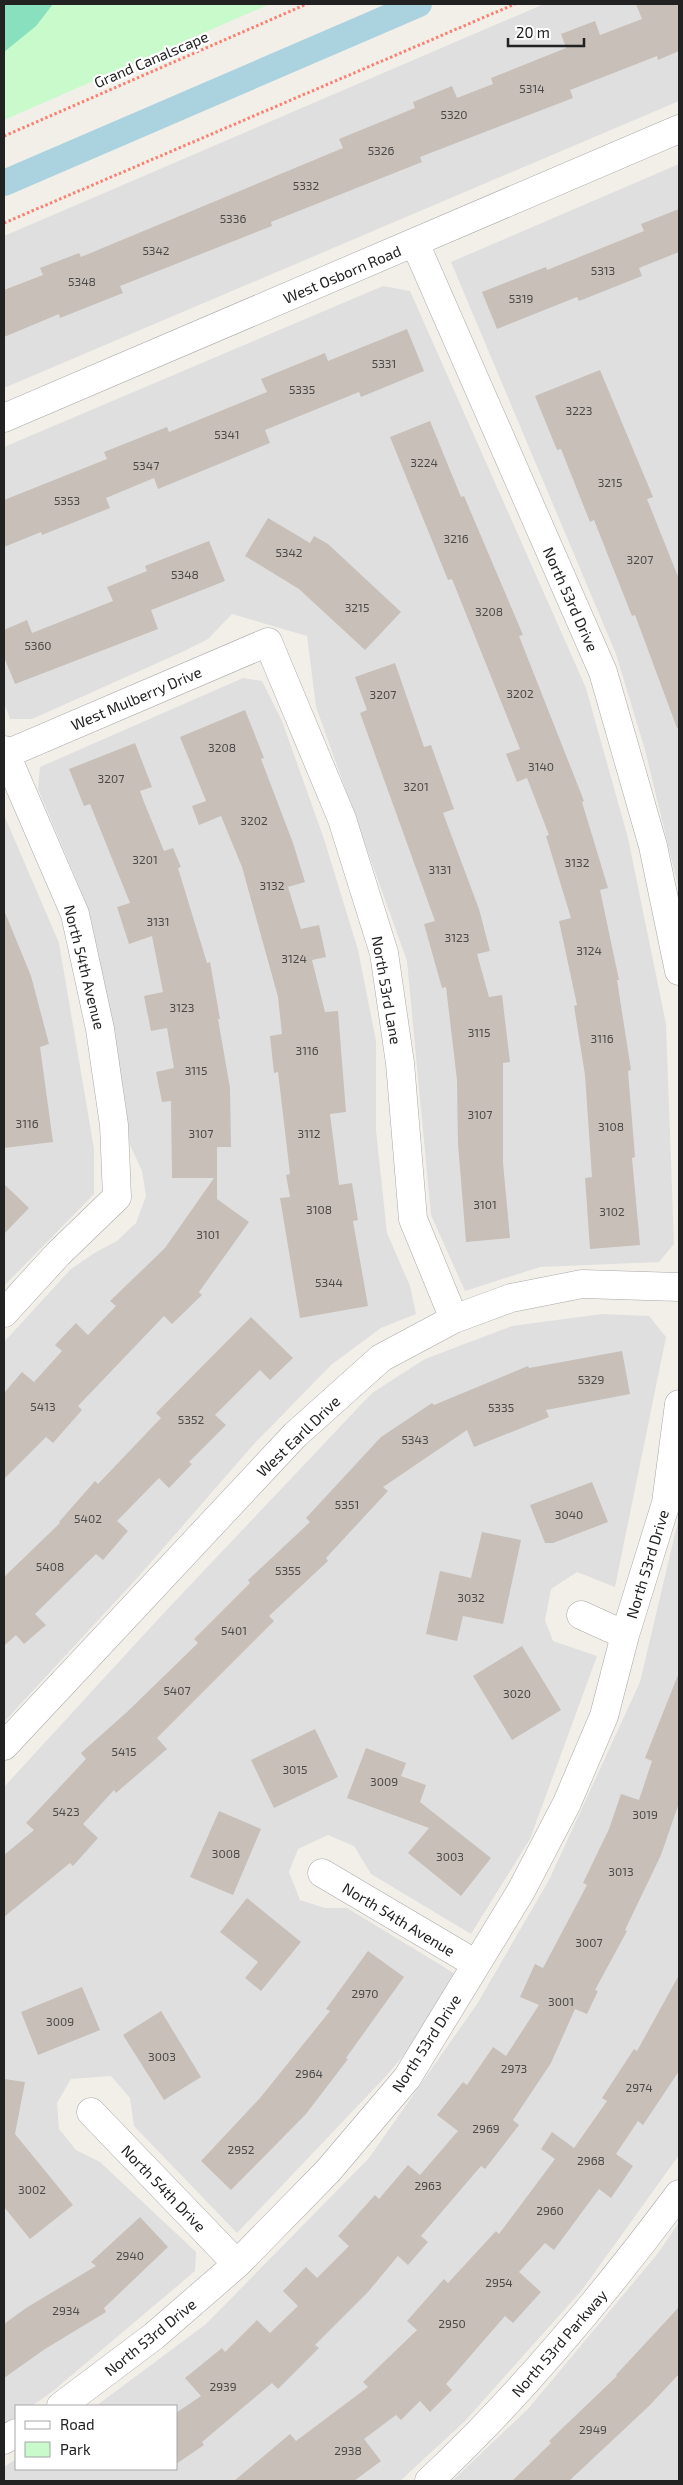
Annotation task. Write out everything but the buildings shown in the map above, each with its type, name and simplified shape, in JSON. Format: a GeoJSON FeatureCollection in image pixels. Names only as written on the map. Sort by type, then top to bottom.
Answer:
{"type":"FeatureCollection","features":[{"type":"Feature","properties":{"kind":"street","name":"West Osborn Road"},"geometry":{"type":"LineString","coordinates":[[4,418],[679,129]]}},
{"type":"Feature","properties":{"kind":"street","name":"North 53rd Drive"},"geometry":{"type":"LineString","coordinates":[[415,243],[603,672],[653,846],[679,970]]}},
{"type":"Feature","properties":{"kind":"street","name":"West Mulberry Drive"},"geometry":{"type":"LineString","coordinates":[[4,753],[268,642]]}},
{"type":"Feature","properties":{"kind":"street","name":"North 53rd Lane"},"geometry":{"type":"LineString","coordinates":[[268,642],[342,819],[384,953],[400,1063],[413,1219],[454,1319]]}},
{"type":"Feature","properties":{"kind":"street","name":"North 54th Avenue"},"geometry":{"type":"LineString","coordinates":[[4,753],[75,914],[100,1029],[114,1125],[117,1197],[58,1254],[4,1313]]}},
{"type":"Feature","properties":{"kind":"street","name":"West Earll Drive"},"geometry":{"type":"LineString","coordinates":[[4,1746],[295,1435],[381,1358],[454,1319],[511,1298],[582,1284],[679,1287]]}},
{"type":"Feature","properties":{"kind":"street","name":"North 53rd Drive"},"geometry":{"type":"LineString","coordinates":[[62,2405],[154,2336],[237,2264],[328,2172],[407,2078],[521,1891],[567,1803],[604,1716],[625,1635],[666,1503],[679,1404]]}},
{"type":"Feature","properties":{"kind":"street","name":"North 53rd Drive"},"geometry":{"type":"LineString","coordinates":[[581,1615],[625,1635]]}},
{"type":"Feature","properties":{"kind":"street","name":"North 54th Avenue"},"geometry":{"type":"LineString","coordinates":[[322,1873],[476,1964]]}},
{"type":"Feature","properties":{"kind":"street","name":"North 54th Drive"},"geometry":{"type":"LineString","coordinates":[[91,2112],[237,2264]]}},
{"type":"Feature","properties":{"kind":"street","name":"North 53rd Parkway"},"geometry":{"type":"LineString","coordinates":[[429,2481],[481,2433],[618,2276],[679,2194]]}},
{"type":"Feature","properties":{"kind":"street"},"geometry":{"type":"LineString","coordinates":[[4,2440],[15,2434]]}},
{"type":"Feature","properties":{"kind":"path","name":"Grand Canalscape"},"geometry":{"type":"LineString","coordinates":[[4,136],[307,4]]}},
{"type":"Feature","properties":{"kind":"path"},"geometry":{"type":"LineString","coordinates":[[4,223],[515,4]]}},
{"type":"Feature","properties":{"kind":"shaded area"},"geometry":{"type":"Polygon","coordinates":[[[544,4],[679,4],[679,101],[4,388],[4,236],[544,4]]]}},
{"type":"Feature","properties":{"kind":"shaded area"},"geometry":{"type":"Polygon","coordinates":[[[679,164],[679,890],[645,750],[616,654],[451,262],[679,164]]]}},
{"type":"Feature","properties":{"kind":"shaded area"},"geometry":{"type":"Polygon","coordinates":[[[383,286],[410,291],[586,688],[628,838],[666,1024],[674,1244],[659,1262],[540,1267],[465,1291],[431,1215],[407,961],[316,707],[307,636],[232,614],[208,639],[32,719],[10,719],[4,703],[4,447],[383,286]]]}},
{"type":"Feature","properties":{"kind":"shaded area"},"geometry":{"type":"Polygon","coordinates":[[[243,678],[262,681],[282,721],[324,839],[358,950],[376,1041],[376,1130],[387,1233],[410,1286],[416,1314],[381,1328],[331,1365],[253,1445],[139,1576],[4,1722],[4,1342],[71,1269],[96,1252],[117,1241],[136,1223],[146,1196],[142,1171],[130,1145],[85,900],[38,789],[40,767],[243,678]]]}},
{"type":"Feature","properties":{"kind":"shaded area"},"geometry":{"type":"Polygon","coordinates":[[[4,815],[59,943],[94,1149],[94,1194],[4,1286],[4,815]]]}},
{"type":"Feature","properties":{"kind":"shaded area"},"geometry":{"type":"Polygon","coordinates":[[[602,1314],[649,1316],[666,1337],[615,1587],[577,1572],[551,1589],[545,1620],[553,1641],[597,1656],[530,1839],[471,1934],[371,1874],[354,1846],[328,1835],[298,1849],[289,1872],[300,1900],[325,1908],[347,1908],[467,1981],[387,2075],[237,2233],[134,2126],[130,2098],[111,2076],[71,2079],[57,2103],[59,2129],[76,2150],[100,2162],[196,2252],[195,2271],[53,2391],[33,2405],[15,2405],[15,2418],[4,2426],[4,1787],[161,1616],[372,1393],[425,1359],[512,1326],[602,1314]]]}},
{"type":"Feature","properties":{"kind":"shaded area"},"geometry":{"type":"Polygon","coordinates":[[[679,1517],[679,2155],[582,2290],[465,2421],[400,2481],[4,2481],[4,2467],[15,2460],[15,2470],[178,2470],[178,2405],[97,2405],[206,2324],[369,2158],[477,2004],[549,1880],[640,1682],[679,1517]]]}},
{"type":"Feature","properties":{"kind":"shaded area"},"geometry":{"type":"Polygon","coordinates":[[[679,2222],[679,2481],[452,2481],[528,2409],[659,2252],[679,2222]]]}},
{"type":"Feature","properties":{"kind":"green space"},"geometry":{"type":"Polygon","coordinates":[[[4,4],[270,4],[4,120],[4,4]]]}},
{"type":"Feature","properties":{"kind":"green space"},"geometry":{"type":"Polygon","coordinates":[[[4,4],[53,4],[36,26],[4,52],[4,4]]]}},
{"type":"Feature","properties":{"kind":"waterway"},"geometry":{"type":"LineString","coordinates":[[4,183],[419,4]]}}]}
